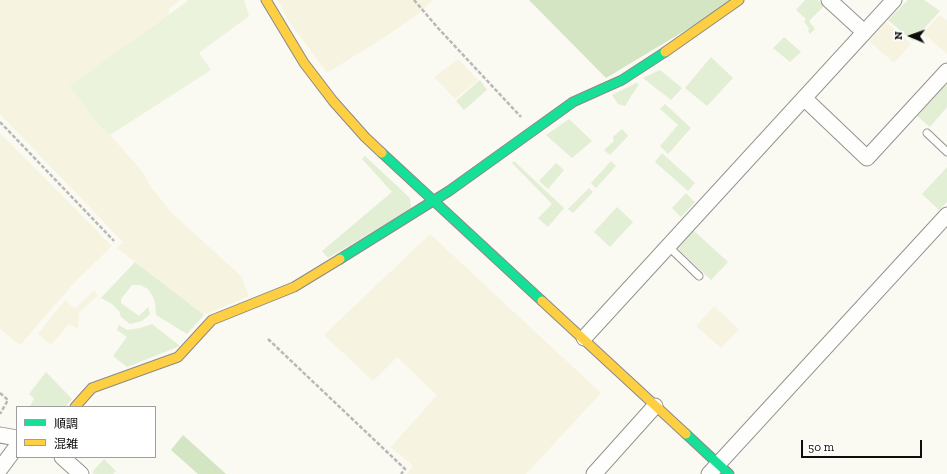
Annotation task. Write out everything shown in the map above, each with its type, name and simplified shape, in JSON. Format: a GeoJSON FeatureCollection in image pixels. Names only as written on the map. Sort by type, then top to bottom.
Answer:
{"type":"FeatureCollection","features":[{"type":"Feature","properties":{"kind":"street"},"geometry":{"type":"LineString","coordinates":[[266,0],[304,63],[333,101],[365,137],[584,338],[655,406],[718,471],[947,215]]}},
{"type":"Feature","properties":{"kind":"street"},"geometry":{"type":"LineString","coordinates":[[76,406],[92,388],[178,357],[212,320],[294,287],[434,201],[574,102],[622,80],[683,40],[739,0]]}},
{"type":"Feature","properties":{"kind":"street"},"geometry":{"type":"LineString","coordinates":[[829,0],[864,32]]}},
{"type":"Feature","properties":{"kind":"street"},"geometry":{"type":"LineString","coordinates":[[584,338],[894,0]]}},
{"type":"Feature","properties":{"kind":"street"},"geometry":{"type":"LineString","coordinates":[[804,98],[867,158],[947,71]]}},
{"type":"Feature","properties":{"kind":"street"},"geometry":{"type":"LineString","coordinates":[[594,474],[655,406]]}},
{"type":"Feature","properties":{"kind":"street"},"geometry":{"type":"LineString","coordinates":[[0,435],[16,438]]}},
{"type":"Feature","properties":{"kind":"street"},"geometry":{"type":"LineString","coordinates":[[0,469],[16,447]]}},
{"type":"Feature","properties":{"kind":"street"},"geometry":{"type":"LineString","coordinates":[[63,458],[81,474]]}},
{"type":"Feature","properties":{"kind":"lane"},"geometry":{"type":"LineString","coordinates":[[927,133],[947,152]]}},
{"type":"Feature","properties":{"kind":"lane"},"geometry":{"type":"LineString","coordinates":[[668,246],[699,276]]}},
{"type":"Feature","properties":{"kind":"path"},"geometry":{"type":"LineString","coordinates":[[414,0],[438,28],[534,130]]}},
{"type":"Feature","properties":{"kind":"path"},"geometry":{"type":"LineString","coordinates":[[0,122],[114,241]]}},
{"type":"Feature","properties":{"kind":"path"},"geometry":{"type":"LineString","coordinates":[[268,339],[405,469],[400,474]]}},
{"type":"Feature","properties":{"kind":"path"},"geometry":{"type":"LineString","coordinates":[[0,393],[8,400],[0,414]]}},
{"type":"Feature","properties":{"kind":"shaded area"},"geometry":{"type":"Polygon","coordinates":[[[0,0],[180,0],[169,9],[169,14],[149,29],[100,126],[142,171],[151,187],[172,213],[241,276],[249,296],[204,315],[117,248],[123,242],[0,114],[0,0]]]}},
{"type":"Feature","properties":{"kind":"shaded area"},"geometry":{"type":"Polygon","coordinates":[[[278,0],[434,0],[418,14],[388,35],[327,73],[288,20],[278,0]]]}},
{"type":"Feature","properties":{"kind":"shaded area"},"geometry":{"type":"Polygon","coordinates":[[[940,15],[947,21],[947,54],[923,33],[940,15]]]}},
{"type":"Feature","properties":{"kind":"shaded area"},"geometry":{"type":"Polygon","coordinates":[[[886,22],[911,44],[894,63],[869,41],[886,22]]]}},
{"type":"Feature","properties":{"kind":"shaded area"},"geometry":{"type":"Polygon","coordinates":[[[458,59],[478,80],[455,99],[434,77],[458,59]]]}},
{"type":"Feature","properties":{"kind":"shaded area"},"geometry":{"type":"Polygon","coordinates":[[[0,133],[112,246],[75,282],[20,345],[0,329],[0,133]]]}},
{"type":"Feature","properties":{"kind":"shaded area"},"geometry":{"type":"Polygon","coordinates":[[[430,234],[601,393],[526,474],[407,474],[413,466],[391,447],[437,395],[397,357],[373,381],[324,335],[430,234]]]}},
{"type":"Feature","properties":{"kind":"shaded area"},"geometry":{"type":"Polygon","coordinates":[[[94,290],[98,295],[79,313],[78,329],[69,324],[51,345],[38,334],[65,300],[75,309],[94,290]]]}},
{"type":"Feature","properties":{"kind":"shaded area"},"geometry":{"type":"Polygon","coordinates":[[[714,306],[739,329],[721,348],[696,326],[714,306]]]}},
{"type":"Feature","properties":{"kind":"green space"},"geometry":{"type":"Polygon","coordinates":[[[189,0],[244,0],[249,16],[199,53],[211,70],[110,135],[100,126],[70,86],[189,0]]]}},
{"type":"Feature","properties":{"kind":"green space"},"geometry":{"type":"Polygon","coordinates":[[[529,0],[736,0],[606,78],[529,0]]]}},
{"type":"Feature","properties":{"kind":"green space"},"geometry":{"type":"Polygon","coordinates":[[[805,0],[818,0],[824,6],[809,21],[815,29],[810,34],[808,31],[809,28],[804,22],[806,19],[796,10],[805,0]]]}},
{"type":"Feature","properties":{"kind":"green space"},"geometry":{"type":"Polygon","coordinates":[[[908,0],[924,0],[940,11],[913,41],[888,20],[908,0]]]}},
{"type":"Feature","properties":{"kind":"green space"},"geometry":{"type":"Polygon","coordinates":[[[784,37],[801,52],[790,62],[773,48],[784,37]]]}},
{"type":"Feature","properties":{"kind":"green space"},"geometry":{"type":"Polygon","coordinates":[[[711,57],[733,78],[707,106],[685,88],[711,57]]]}},
{"type":"Feature","properties":{"kind":"green space"},"geometry":{"type":"Polygon","coordinates":[[[660,70],[682,88],[671,100],[643,78],[660,70]]]}},
{"type":"Feature","properties":{"kind":"green space"},"geometry":{"type":"Polygon","coordinates":[[[480,80],[487,90],[464,110],[456,101],[480,80]]]}},
{"type":"Feature","properties":{"kind":"green space"},"geometry":{"type":"Polygon","coordinates":[[[636,83],[639,84],[625,106],[618,104],[612,95],[636,83]]]}},
{"type":"Feature","properties":{"kind":"green space"},"geometry":{"type":"Polygon","coordinates":[[[945,84],[947,86],[947,107],[930,127],[917,116],[945,84]]]}},
{"type":"Feature","properties":{"kind":"green space"},"geometry":{"type":"Polygon","coordinates":[[[665,104],[691,128],[668,154],[660,146],[678,125],[660,109],[665,104]]]}},
{"type":"Feature","properties":{"kind":"green space"},"geometry":{"type":"Polygon","coordinates":[[[569,119],[592,141],[572,158],[546,135],[569,119]]]}},
{"type":"Feature","properties":{"kind":"green space"},"geometry":{"type":"Polygon","coordinates":[[[622,129],[628,136],[610,155],[604,150],[614,141],[613,137],[622,129]]]}},
{"type":"Feature","properties":{"kind":"green space"},"geometry":{"type":"Polygon","coordinates":[[[662,153],[695,183],[688,191],[655,162],[662,153]]]}},
{"type":"Feature","properties":{"kind":"green space"},"geometry":{"type":"Polygon","coordinates":[[[365,156],[410,198],[411,209],[328,258],[322,251],[392,192],[362,159],[365,156]]]}},
{"type":"Feature","properties":{"kind":"green space"},"geometry":{"type":"Polygon","coordinates":[[[514,161],[564,208],[548,227],[538,218],[552,204],[512,163],[514,161]]]}},
{"type":"Feature","properties":{"kind":"green space"},"geometry":{"type":"Polygon","coordinates":[[[611,161],[616,166],[596,188],[591,183],[611,161]]]}},
{"type":"Feature","properties":{"kind":"green space"},"geometry":{"type":"Polygon","coordinates":[[[556,163],[564,170],[548,189],[539,181],[556,163]]]}},
{"type":"Feature","properties":{"kind":"green space"},"geometry":{"type":"Polygon","coordinates":[[[947,167],[947,202],[939,210],[922,194],[947,167]]]}},
{"type":"Feature","properties":{"kind":"green space"},"geometry":{"type":"Polygon","coordinates":[[[589,188],[593,192],[573,213],[568,209],[589,188]]]}},
{"type":"Feature","properties":{"kind":"green space"},"geometry":{"type":"Polygon","coordinates":[[[686,193],[695,202],[681,217],[672,208],[686,193]]]}},
{"type":"Feature","properties":{"kind":"green space"},"geometry":{"type":"Polygon","coordinates":[[[617,207],[633,222],[610,247],[594,232],[617,207]]]}},
{"type":"Feature","properties":{"kind":"green space"},"geometry":{"type":"Polygon","coordinates":[[[693,230],[728,262],[711,280],[680,251],[678,247],[693,230]]]}},
{"type":"Feature","properties":{"kind":"green space"},"geometry":{"type":"Polygon","coordinates":[[[135,262],[204,315],[187,334],[156,315],[155,302],[152,295],[148,289],[140,285],[132,285],[121,299],[121,303],[139,316],[148,307],[150,314],[142,321],[130,324],[121,317],[119,311],[112,304],[101,298],[135,262]]]}},
{"type":"Feature","properties":{"kind":"green space"},"geometry":{"type":"Polygon","coordinates":[[[152,324],[180,346],[127,367],[113,356],[127,337],[117,330],[119,325],[127,330],[152,324]]]}},
{"type":"Feature","properties":{"kind":"green space"},"geometry":{"type":"Polygon","coordinates":[[[46,372],[72,399],[66,406],[30,406],[34,398],[29,394],[46,372]]]}},
{"type":"Feature","properties":{"kind":"green space"},"geometry":{"type":"Polygon","coordinates":[[[183,435],[226,474],[198,474],[171,450],[183,435]]]}},
{"type":"Feature","properties":{"kind":"green space"},"geometry":{"type":"Polygon","coordinates":[[[104,459],[116,471],[113,474],[94,474],[92,472],[104,459]]]}},
{"type":"Feature","properties":{"kind":"traffic: fast"},"geometry":{"type":"LineString","coordinates":[[340,259],[449,191],[573,102],[622,80],[665,52]]}},
{"type":"Feature","properties":{"kind":"traffic: fast"},"geometry":{"type":"LineString","coordinates":[[382,153],[542,301]]}},
{"type":"Feature","properties":{"kind":"traffic: fast"},"geometry":{"type":"LineString","coordinates":[[686,434],[729,474]]}},
{"type":"Feature","properties":{"kind":"traffic: slow"},"geometry":{"type":"LineString","coordinates":[[266,0],[304,63],[333,101],[365,137],[382,153]]}},
{"type":"Feature","properties":{"kind":"traffic: slow"},"geometry":{"type":"LineString","coordinates":[[665,52],[739,0]]}},
{"type":"Feature","properties":{"kind":"traffic: slow"},"geometry":{"type":"LineString","coordinates":[[76,406],[92,388],[178,357],[212,320],[294,287],[340,259]]}},
{"type":"Feature","properties":{"kind":"traffic: slow"},"geometry":{"type":"LineString","coordinates":[[542,301],[686,434]]}}]}
